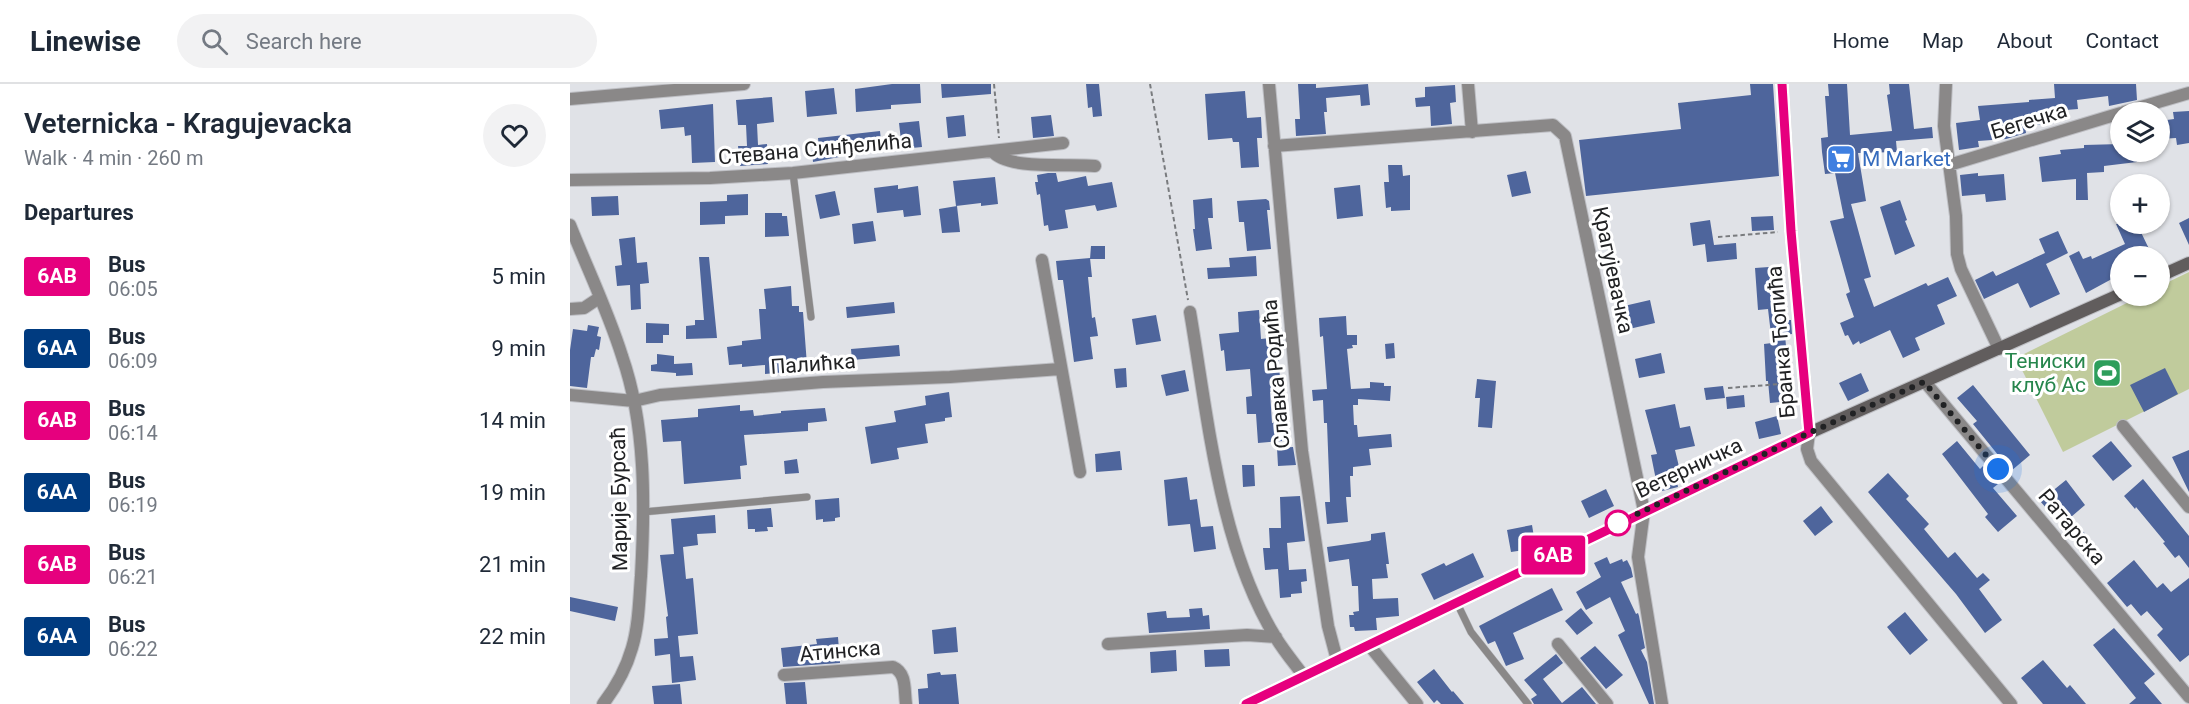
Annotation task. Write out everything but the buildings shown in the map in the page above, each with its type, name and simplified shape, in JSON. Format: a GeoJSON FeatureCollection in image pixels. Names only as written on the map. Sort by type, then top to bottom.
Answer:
{"type":"FeatureCollection","features":[{"type":"Feature","properties":{"kind":"street"},"geometry":{"type":"LineString","coordinates":[[570,99],[744,84]]}},
{"type":"Feature","properties":{"kind":"street","name":"Славка Родића"},"geometry":{"type":"LineString","coordinates":[[1269,84],[1302,451],[1328,626],[1337,660]]}},
{"type":"Feature","properties":{"kind":"street"},"geometry":{"type":"LineString","coordinates":[[1468,84],[1472,132]]}},
{"type":"Feature","properties":{"kind":"street","name":"Бранка Ћопића"},"geometry":{"type":"LineString","coordinates":[[1782,84],[1791,231],[1809,433],[1807,448],[1811,461],[2011,704]]}},
{"type":"Feature","properties":{"kind":"street"},"geometry":{"type":"LineString","coordinates":[[1946,84],[1944,126],[1956,216],[1957,254],[1960,269],[1999,349]]}},
{"type":"Feature","properties":{"kind":"street","name":"Бегечка"},"geometry":{"type":"LineString","coordinates":[[2159,102],[2189,93]]}},
{"type":"Feature","properties":{"kind":"street","name":"Бегечка"},"geometry":{"type":"LineString","coordinates":[[1949,165],[2110,117]]}},
{"type":"Feature","properties":{"kind":"street","name":"Крагујевачка"},"geometry":{"type":"LineString","coordinates":[[1274,146],[1553,125],[1565,136],[1644,511],[1638,557],[1662,704]]}},
{"type":"Feature","properties":{"kind":"street","name":"Стевана Синђелића"},"geometry":{"type":"LineString","coordinates":[[570,180],[710,178],[793,173],[1063,143]]}},
{"type":"Feature","properties":{"kind":"street"},"geometry":{"type":"LineString","coordinates":[[997,150],[997,156],[1023,163],[1095,166]]}},
{"type":"Feature","properties":{"kind":"street","name":"Марије Бурсаћ"},"geometry":{"type":"LineString","coordinates":[[570,225],[622,355],[634,401],[642,460],[640,589],[633,646],[625,668],[603,704]]}},
{"type":"Feature","properties":{"kind":"street"},"geometry":{"type":"LineString","coordinates":[[1042,260],[1080,472]]}},
{"type":"Feature","properties":{"kind":"street"},"geometry":{"type":"LineString","coordinates":[[2170,272],[2189,263]]}},
{"type":"Feature","properties":{"kind":"street"},"geometry":{"type":"LineString","coordinates":[[570,309],[584,308],[599,298]]}},
{"type":"Feature","properties":{"kind":"street","name":"Ветерничка"},"geometry":{"type":"LineString","coordinates":[[1246,704],[1809,433],[2110,299]]}},
{"type":"Feature","properties":{"kind":"street"},"geometry":{"type":"LineString","coordinates":[[1190,312],[1224,504],[1252,590],[1276,637],[1303,675]]}},
{"type":"Feature","properties":{"kind":"street","name":"Палићка"},"geometry":{"type":"LineString","coordinates":[[570,395],[634,401],[660,395],[822,382],[950,377],[1060,369]]}},
{"type":"Feature","properties":{"kind":"street","name":"Ратарска"},"geometry":{"type":"LineString","coordinates":[[1924,382],[2189,697]]}},
{"type":"Feature","properties":{"kind":"street"},"geometry":{"type":"LineString","coordinates":[[2123,426],[2189,507]]}},
{"type":"Feature","properties":{"kind":"street"},"geometry":{"type":"LineString","coordinates":[[1108,644],[1247,635],[1276,637]]}},
{"type":"Feature","properties":{"kind":"street"},"geometry":{"type":"LineString","coordinates":[[1558,644],[1607,704]]}},
{"type":"Feature","properties":{"kind":"street"},"geometry":{"type":"LineString","coordinates":[[1369,645],[1417,704]]}},
{"type":"Feature","properties":{"kind":"street","name":"Атинска"},"geometry":{"type":"LineString","coordinates":[[784,675],[893,667],[899,669],[903,676],[906,704]]}},
{"type":"Feature","properties":{"kind":"lane"},"geometry":{"type":"LineString","coordinates":[[793,173],[811,317]]}},
{"type":"Feature","properties":{"kind":"lane"},"geometry":{"type":"LineString","coordinates":[[642,512],[807,497]]}},
{"type":"Feature","properties":{"kind":"lane"},"geometry":{"type":"LineString","coordinates":[[1457,603],[1471,632],[1528,704]]}},
{"type":"Feature","properties":{"kind":"path"},"geometry":{"type":"LineString","coordinates":[[994,84],[997,150]]}},
{"type":"Feature","properties":{"kind":"path"},"geometry":{"type":"LineString","coordinates":[[1150,84],[1190,312]]}},
{"type":"Feature","properties":{"kind":"path"},"geometry":{"type":"LineString","coordinates":[[1718,237],[1791,231]]}},
{"type":"Feature","properties":{"kind":"path"},"geometry":{"type":"LineString","coordinates":[[1728,388],[1804,382]]}},
{"type":"Feature","properties":{"kind":"green space","name":"Тениски клуб Ас"},"geometry":{"type":"Polygon","coordinates":[[[2189,272],[2189,389],[2063,452],[2016,358],[2121,306],[2170,306],[2170,281],[2189,272]]]}},
{"type":"Feature","properties":{"kind":"bus line","name":"6AB"},"geometry":{"type":"LineString","coordinates":[[1246,704],[1809,433],[1791,231],[1782,84]]}},
{"type":"Feature","properties":{"kind":"place","name":"M Market"},"geometry":{"type":"Point","coordinates":[1841,159]}},
{"type":"Feature","properties":{"kind":"place","name":"Тениски клуб Ас"},"geometry":{"type":"Point","coordinates":[2107,373]}},
{"type":"Feature","properties":{"kind":"route"},"geometry":{"type":"LineString","coordinates":[[1618,523],[1809,433],[1924,382],[1998,469]]}}]}
